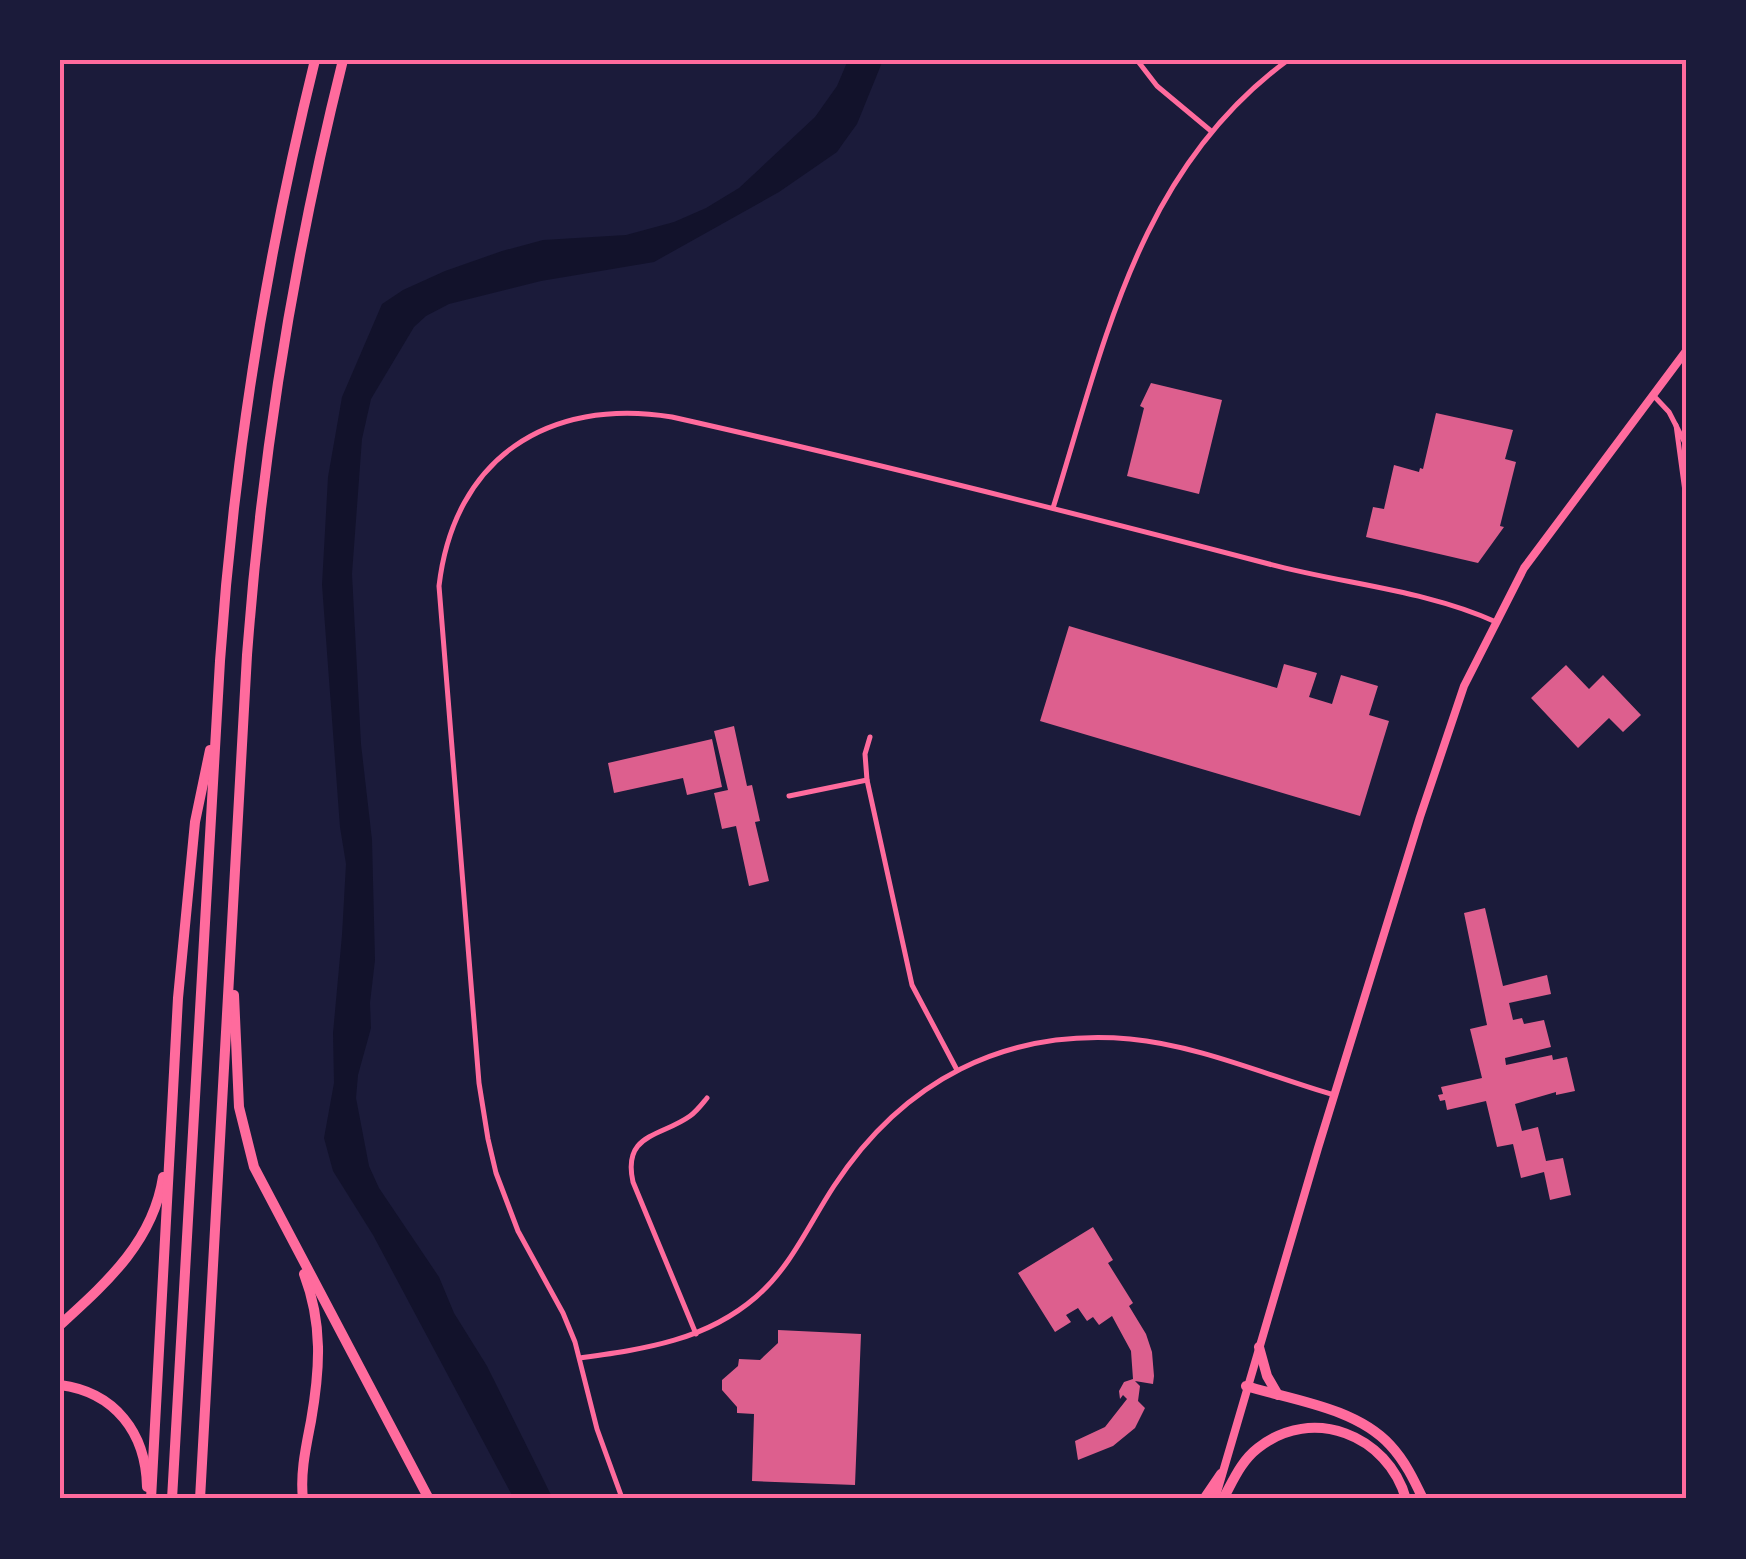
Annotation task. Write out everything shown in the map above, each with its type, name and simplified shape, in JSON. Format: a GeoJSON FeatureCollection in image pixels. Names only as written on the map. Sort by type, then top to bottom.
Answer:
{"type":"FeatureCollection","features":[{"type":"Feature","properties":{"kind":"highway"},"geometry":{"type":"LineString","coordinates":[[172,1499],[228,564],[247,402],[282,207],[316,60]]}},
{"type":"Feature","properties":{"kind":"highway"},"geometry":{"type":"LineString","coordinates":[[200,1499],[249,623],[264,477],[290,300],[343,60]]}},
{"type":"Feature","properties":{"kind":"highway"},"geometry":{"type":"LineString","coordinates":[[60,1325],[115,1273],[148,1226],[162,1187],[193,838],[216,725]]}},
{"type":"Feature","properties":{"kind":"highway"},"geometry":{"type":"LineString","coordinates":[[232,930],[240,1115],[257,1173],[429,1499]]}},
{"type":"Feature","properties":{"kind":"highway"},"geometry":{"type":"LineString","coordinates":[[149,1499],[167,1244],[170,1121]]}},
{"type":"Feature","properties":{"kind":"highway"},"geometry":{"type":"LineString","coordinates":[[278,1214],[307,1282],[319,1337],[318,1378],[302,1472],[303,1499]]}},
{"type":"Feature","properties":{"kind":"highway"},"geometry":{"type":"LineString","coordinates":[[1258,1347],[1266,1376],[1279,1396]]}},
{"type":"Feature","properties":{"kind":"highway"},"geometry":{"type":"LineString","coordinates":[[60,1386],[101,1397],[126,1419],[144,1457],[149,1499]]}},
{"type":"Feature","properties":{"kind":"highway"},"geometry":{"type":"LineString","coordinates":[[1246,1386],[1352,1419],[1376,1432],[1401,1458],[1423,1499]]}},
{"type":"Feature","properties":{"kind":"highway"},"geometry":{"type":"LineString","coordinates":[[1223,1499],[1245,1461],[1260,1446],[1286,1432],[1317,1427],[1347,1432],[1374,1448],[1394,1470],[1406,1499]]}},
{"type":"Feature","properties":{"kind":"highway"},"geometry":{"type":"LineString","coordinates":[[1204,1499],[1221,1474]]}},
{"type":"Feature","properties":{"kind":"main road"},"geometry":{"type":"LineString","coordinates":[[1215,1499],[1334,1096],[1450,724],[1472,668],[1524,568],[1686,351]]}},
{"type":"Feature","properties":{"kind":"street"},"geometry":{"type":"LineString","coordinates":[[1137,60],[1166,94],[1211,131]]}},
{"type":"Feature","properties":{"kind":"street"},"geometry":{"type":"LineString","coordinates":[[1053,508],[1138,251],[1160,204],[1211,131],[1247,93],[1288,60]]}},
{"type":"Feature","properties":{"kind":"street"},"geometry":{"type":"LineString","coordinates":[[1653,395],[1669,412],[1686,445]]}},
{"type":"Feature","properties":{"kind":"street"},"geometry":{"type":"LineString","coordinates":[[622,1498],[597,1429],[580,1358],[562,1313],[506,1203],[484,1122],[439,586],[446,547],[461,508],[494,463],[536,432],[579,416],[619,412],[680,419],[1053,508],[1296,572],[1418,598],[1496,622]]}},
{"type":"Feature","properties":{"kind":"street"},"geometry":{"type":"LineString","coordinates":[[1676,425],[1686,499]]}},
{"type":"Feature","properties":{"kind":"street"},"geometry":{"type":"LineString","coordinates":[[870,737],[865,754],[868,780],[912,985],[957,1070]]}},
{"type":"Feature","properties":{"kind":"street"},"geometry":{"type":"LineString","coordinates":[[789,796],[868,780]]}},
{"type":"Feature","properties":{"kind":"street"},"geometry":{"type":"LineString","coordinates":[[580,1358],[660,1346],[696,1334],[758,1296],[798,1248],[833,1188],[869,1140],[912,1099],[957,1070],[993,1054],[1037,1042],[1072,1038],[1130,1039],[1169,1046],[1334,1096]]}},
{"type":"Feature","properties":{"kind":"street"},"geometry":{"type":"LineString","coordinates":[[696,1334],[633,1182],[631,1160],[643,1140],[690,1116],[707,1098]]}},
{"type":"Feature","properties":{"kind":"shaded area"},"geometry":{"type":"Polygon","coordinates":[[[848,60],[883,60],[857,124],[837,152],[779,192],[654,262],[541,281],[449,304],[426,316],[414,327],[371,399],[362,439],[352,574],[361,744],[372,840],[375,960],[371,1028],[356,1098],[369,1166],[379,1188],[439,1277],[454,1313],[487,1366],[553,1499],[514,1499],[373,1235],[333,1171],[324,1138],[334,1083],[333,1033],[346,864],[322,585],[328,477],[342,397],[382,304],[403,290],[502,251],[543,240],[626,235],[674,222],[706,208],[739,188],[815,117],[837,86],[848,60]]]}},
{"type":"Feature","properties":{"kind":"building"},"geometry":{"type":"Polygon","coordinates":[[[1151,383],[1222,400],[1199,494],[1127,476],[1144,408],[1140,406],[1151,383]]]}},
{"type":"Feature","properties":{"kind":"building"},"geometry":{"type":"Polygon","coordinates":[[[1436,413],[1513,430],[1505,459],[1516,462],[1500,526],[1504,527],[1478,563],[1366,537],[1373,507],[1384,509],[1394,465],[1419,472],[1423,469],[1436,413]]]}},
{"type":"Feature","properties":{"kind":"building"},"geometry":{"type":"Polygon","coordinates":[[[1069,626],[1277,688],[1284,664],[1317,673],[1309,697],[1332,704],[1341,675],[1378,686],[1369,715],[1389,721],[1360,816],[1040,721],[1069,626]]]}},
{"type":"Feature","properties":{"kind":"building"},"geometry":{"type":"Polygon","coordinates":[[[1566,665],[1589,689],[1603,675],[1641,715],[1623,732],[1609,718],[1578,748],[1531,698],[1566,665]]]}},
{"type":"Feature","properties":{"kind":"building"},"geometry":{"type":"Polygon","coordinates":[[[734,726],[747,786],[752,785],[760,821],[755,822],[769,881],[749,886],[736,826],[722,829],[714,793],[728,790],[714,731],[734,726]]]}},
{"type":"Feature","properties":{"kind":"building"},"geometry":{"type":"Polygon","coordinates":[[[712,739],[722,787],[687,795],[683,778],[614,793],[608,763],[712,739]]]}},
{"type":"Feature","properties":{"kind":"building"},"geometry":{"type":"Polygon","coordinates":[[[1485,908],[1503,986],[1547,975],[1551,994],[1509,1003],[1513,1020],[1522,1018],[1524,1024],[1544,1020],[1551,1047],[1505,1058],[1506,1065],[1552,1055],[1553,1060],[1567,1057],[1575,1091],[1556,1092],[1515,1104],[1522,1131],[1538,1127],[1546,1161],[1563,1158],[1571,1195],[1550,1200],[1544,1172],[1521,1178],[1513,1144],[1497,1147],[1486,1101],[1447,1110],[1445,1100],[1440,1101],[1438,1095],[1443,1094],[1441,1087],[1482,1078],[1470,1029],[1487,1025],[1464,913],[1485,908]]]}},
{"type":"Feature","properties":{"kind":"building"},"geometry":{"type":"Polygon","coordinates":[[[1093,1227],[1113,1260],[1108,1263],[1133,1303],[1129,1306],[1146,1334],[1154,1376],[1153,1384],[1135,1381],[1140,1386],[1138,1401],[1145,1408],[1135,1428],[1113,1446],[1078,1460],[1075,1441],[1105,1427],[1127,1399],[1123,1395],[1120,1399],[1119,1391],[1124,1382],[1133,1379],[1131,1351],[1112,1316],[1099,1325],[1093,1317],[1087,1321],[1078,1308],[1066,1315],[1071,1322],[1055,1332],[1018,1273],[1093,1227]]]}},
{"type":"Feature","properties":{"kind":"building"},"geometry":{"type":"Polygon","coordinates":[[[778,1330],[861,1334],[855,1485],[752,1481],[754,1414],[737,1413],[737,1407],[722,1390],[722,1380],[738,1366],[739,1359],[760,1360],[778,1343],[778,1330]]]}}]}
